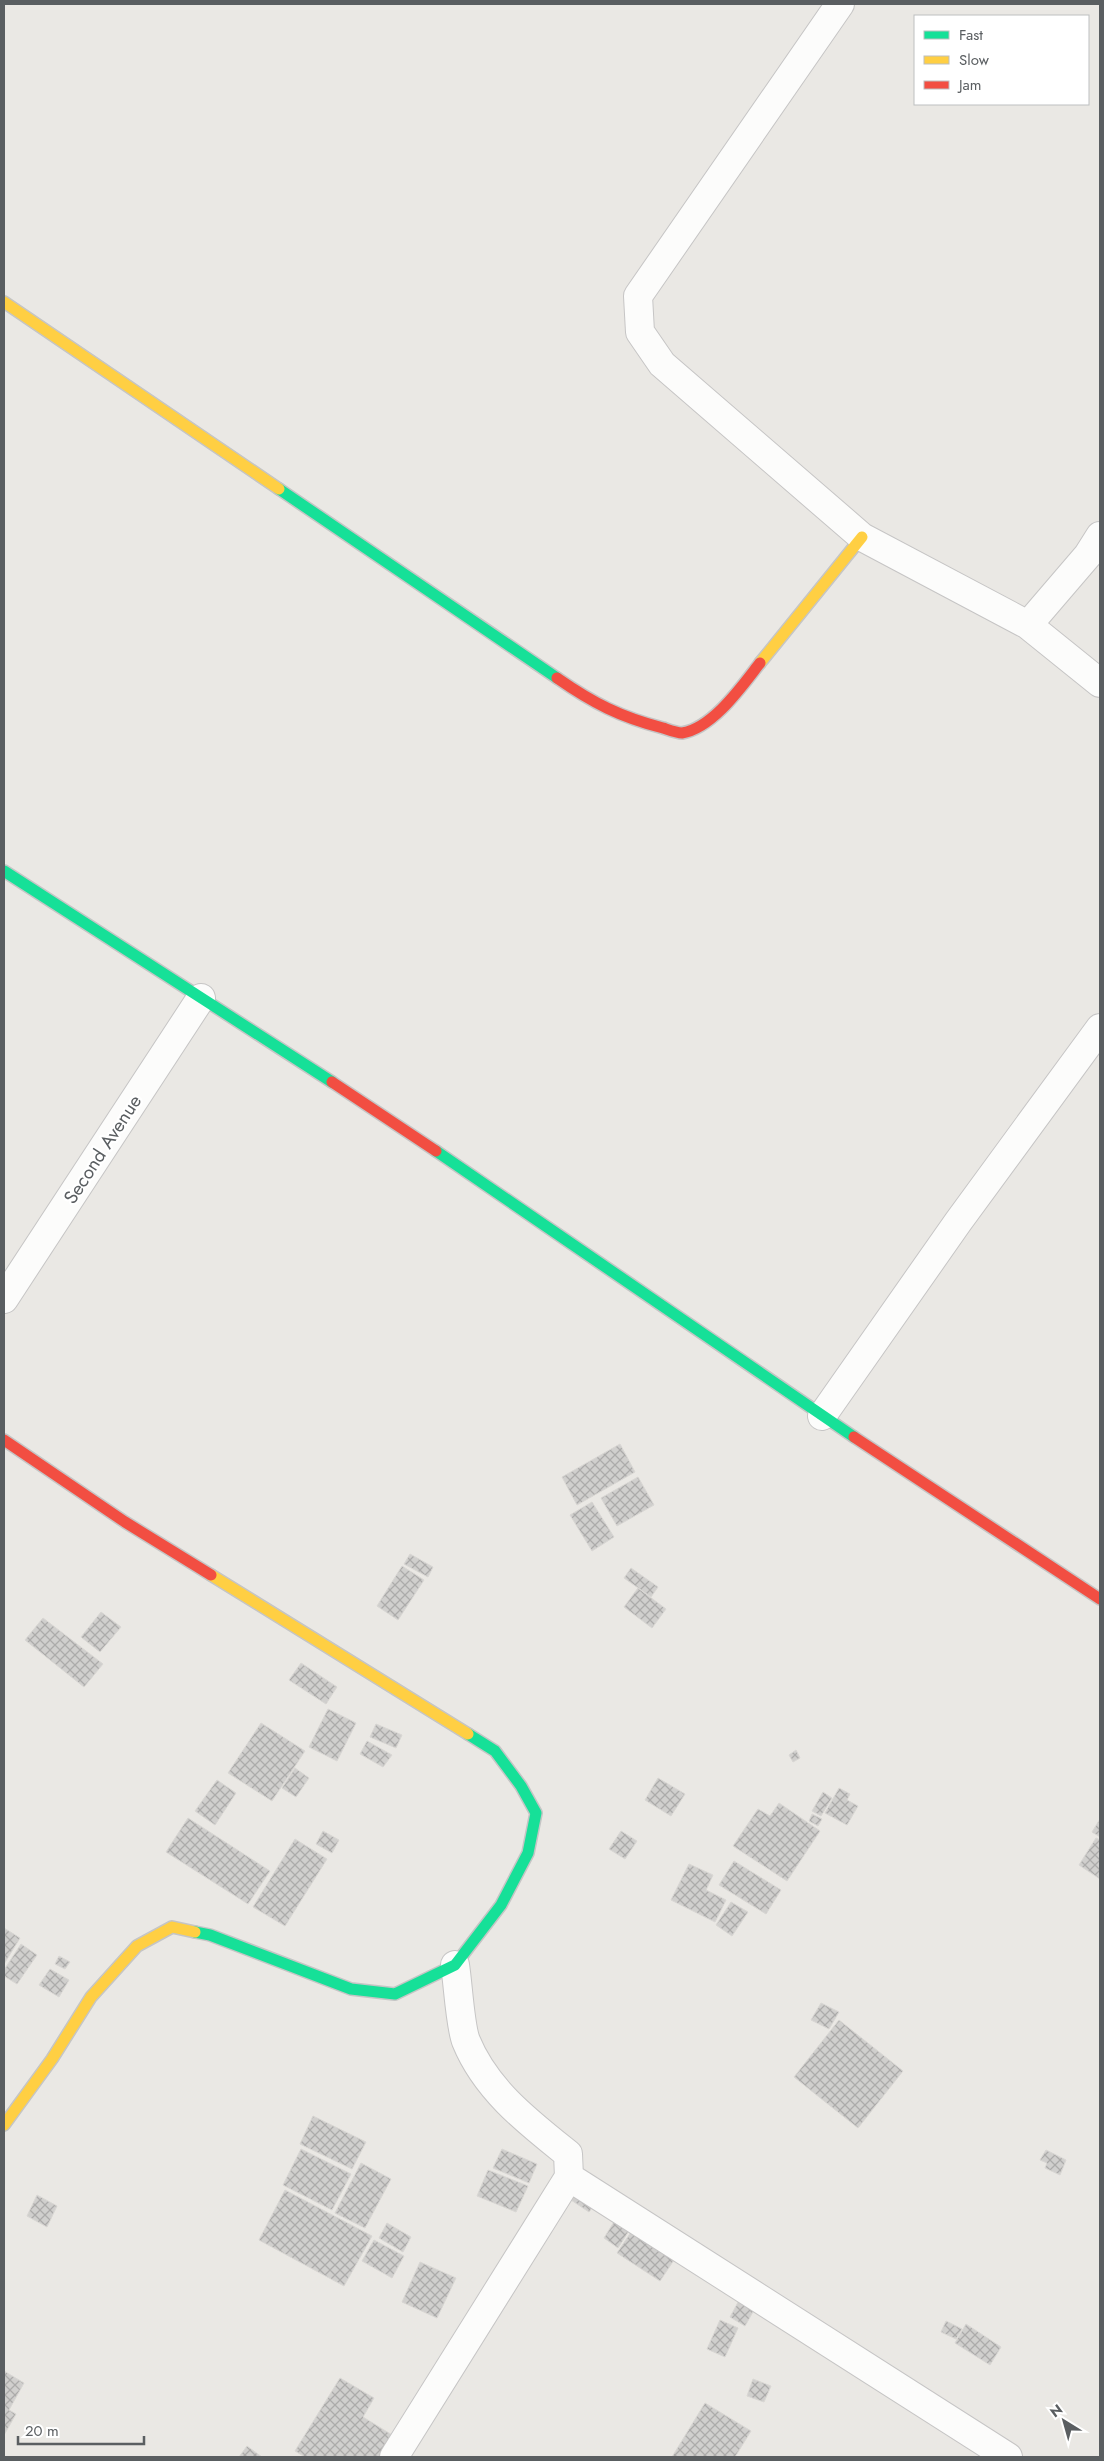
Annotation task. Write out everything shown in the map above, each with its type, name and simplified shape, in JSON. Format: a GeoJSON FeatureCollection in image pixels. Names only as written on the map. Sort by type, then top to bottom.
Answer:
{"type":"FeatureCollection","features":[{"type":"Feature","properties":{"kind":"street"},"geometry":{"type":"LineString","coordinates":[[840,4],[638,296],[640,332],[662,364],[862,537],[1028,625],[1100,683]]}},
{"type":"Feature","properties":{"kind":"street"},"geometry":{"type":"LineString","coordinates":[[4,302],[593,703],[639,722],[681,733],[705,723],[731,699],[862,537]]}},
{"type":"Feature","properties":{"kind":"street"},"geometry":{"type":"LineString","coordinates":[[1028,625],[1088,555],[1100,536]]}},
{"type":"Feature","properties":{"kind":"street"},"geometry":{"type":"LineString","coordinates":[[4,871],[407,1131],[822,1416],[1100,1599]]}},
{"type":"Feature","properties":{"kind":"street","name":"Second Avenue"},"geometry":{"type":"LineString","coordinates":[[4,1299],[201,998]]}},
{"type":"Feature","properties":{"kind":"street"},"geometry":{"type":"LineString","coordinates":[[822,1416],[958,1222],[1100,1028]]}},
{"type":"Feature","properties":{"kind":"street"},"geometry":{"type":"LineString","coordinates":[[4,1440],[32,1461],[125,1522],[495,1751],[522,1786],[536,1813],[528,1853],[502,1905],[456,1965],[396,1994],[351,1989],[210,1935],[172,1927],[137,1946],[91,1997],[52,2059],[4,2125]]}},
{"type":"Feature","properties":{"kind":"street"},"geometry":{"type":"LineString","coordinates":[[394,2457],[569,2177],[568,2154],[515,2111],[486,2076],[466,2040],[456,1965]]}},
{"type":"Feature","properties":{"kind":"street"},"geometry":{"type":"LineString","coordinates":[[569,2177],[1008,2457]]}},
{"type":"Feature","properties":{"kind":"building"},"geometry":{"type":"Polygon","coordinates":[[[620,1444],[635,1472],[577,1505],[562,1477],[620,1444]]]}},
{"type":"Feature","properties":{"kind":"building"},"geometry":{"type":"Polygon","coordinates":[[[638,1477],[654,1505],[617,1526],[601,1498],[638,1477]]]}},
{"type":"Feature","properties":{"kind":"building"},"geometry":{"type":"Polygon","coordinates":[[[592,1502],[614,1537],[592,1551],[570,1515],[592,1502]]]}},
{"type":"Feature","properties":{"kind":"building"},"geometry":{"type":"Polygon","coordinates":[[[410,1554],[433,1567],[428,1577],[404,1564],[410,1554]]]}},
{"type":"Feature","properties":{"kind":"building"},"geometry":{"type":"Polygon","coordinates":[[[402,1566],[424,1580],[398,1620],[377,1606],[402,1566]]]}},
{"type":"Feature","properties":{"kind":"building"},"geometry":{"type":"Polygon","coordinates":[[[631,1568],[658,1587],[651,1597],[624,1578],[631,1568]]]}},
{"type":"Feature","properties":{"kind":"building"},"geometry":{"type":"Polygon","coordinates":[[[638,1588],[666,1609],[652,1628],[624,1607],[638,1588]]]}},
{"type":"Feature","properties":{"kind":"building"},"geometry":{"type":"Polygon","coordinates":[[[101,1612],[121,1627],[100,1652],[81,1637],[101,1612]]]}},
{"type":"Feature","properties":{"kind":"building"},"geometry":{"type":"Polygon","coordinates":[[[43,1618],[103,1664],[84,1687],[25,1640],[43,1618]]]}},
{"type":"Feature","properties":{"kind":"building"},"geometry":{"type":"Polygon","coordinates":[[[301,1663],[337,1687],[326,1704],[289,1680],[301,1663]]]}},
{"type":"Feature","properties":{"kind":"building"},"geometry":{"type":"Polygon","coordinates":[[[328,1709],[356,1723],[337,1761],[309,1747],[328,1709]]]}},
{"type":"Feature","properties":{"kind":"building"},"geometry":{"type":"Polygon","coordinates":[[[261,1723],[305,1751],[272,1801],[228,1773],[261,1723]]]}},
{"type":"Feature","properties":{"kind":"building"},"geometry":{"type":"Polygon","coordinates":[[[376,1724],[402,1735],[396,1748],[370,1737],[376,1724]]]}},
{"type":"Feature","properties":{"kind":"building"},"geometry":{"type":"Polygon","coordinates":[[[367,1741],[392,1755],[383,1767],[360,1754],[367,1741]]]}},
{"type":"Feature","properties":{"kind":"building"},"geometry":{"type":"Polygon","coordinates":[[[796,1750],[800,1758],[793,1762],[789,1755],[796,1750]]]}},
{"type":"Feature","properties":{"kind":"building"},"geometry":{"type":"Polygon","coordinates":[[[295,1768],[309,1778],[296,1797],[282,1788],[295,1768]]]}},
{"type":"Feature","properties":{"kind":"building"},"geometry":{"type":"Polygon","coordinates":[[[658,1778],[685,1794],[671,1816],[645,1800],[658,1778]]]}},
{"type":"Feature","properties":{"kind":"building"},"geometry":{"type":"Polygon","coordinates":[[[217,1780],[236,1793],[215,1825],[195,1811],[217,1780]]]}},
{"type":"Feature","properties":{"kind":"building"},"geometry":{"type":"Polygon","coordinates":[[[839,1788],[850,1794],[847,1800],[858,1806],[847,1825],[825,1813],[839,1788]]]}},
{"type":"Feature","properties":{"kind":"building"},"geometry":{"type":"Polygon","coordinates":[[[823,1792],[832,1798],[821,1816],[812,1811],[823,1792]]]}},
{"type":"Feature","properties":{"kind":"building"},"geometry":{"type":"Polygon","coordinates":[[[779,1803],[820,1831],[787,1881],[733,1846],[758,1809],[770,1816],[779,1803]]]}},
{"type":"Feature","properties":{"kind":"building"},"geometry":{"type":"Polygon","coordinates":[[[812,1814],[822,1819],[818,1826],[809,1821],[812,1814]]]}},
{"type":"Feature","properties":{"kind":"building"},"geometry":{"type":"Polygon","coordinates":[[[188,1818],[270,1871],[248,1904],[166,1852],[188,1818]]]}},
{"type":"Feature","properties":{"kind":"building"},"geometry":{"type":"Polygon","coordinates":[[[1100,1819],[1100,1837],[1092,1832],[1100,1819]]]}},
{"type":"Feature","properties":{"kind":"building"},"geometry":{"type":"Polygon","coordinates":[[[323,1831],[339,1840],[332,1853],[316,1844],[323,1831]]]}},
{"type":"Feature","properties":{"kind":"building"},"geometry":{"type":"Polygon","coordinates":[[[621,1831],[637,1841],[625,1859],[609,1849],[621,1831]]]}},
{"type":"Feature","properties":{"kind":"building"},"geometry":{"type":"Polygon","coordinates":[[[1096,1838],[1100,1840],[1100,1879],[1079,1865],[1096,1838]]]}},
{"type":"Feature","properties":{"kind":"building"},"geometry":{"type":"Polygon","coordinates":[[[295,1839],[327,1859],[285,1926],[253,1907],[295,1839]]]}},
{"type":"Feature","properties":{"kind":"building"},"geometry":{"type":"Polygon","coordinates":[[[734,1861],[781,1890],[766,1914],[719,1885],[734,1861]]]}},
{"type":"Feature","properties":{"kind":"building"},"geometry":{"type":"Polygon","coordinates":[[[689,1864],[713,1875],[706,1890],[726,1900],[715,1922],[671,1900],[689,1864]]]}},
{"type":"Feature","properties":{"kind":"building"},"geometry":{"type":"Polygon","coordinates":[[[731,1902],[748,1912],[732,1936],[716,1925],[731,1902]]]}},
{"type":"Feature","properties":{"kind":"building"},"geometry":{"type":"Polygon","coordinates":[[[4,1928],[20,1938],[4,1964],[4,1928]]]}},
{"type":"Feature","properties":{"kind":"building"},"geometry":{"type":"Polygon","coordinates":[[[21,1944],[37,1955],[17,1984],[4,1976],[4,1970],[21,1944]]]}},
{"type":"Feature","properties":{"kind":"building"},"geometry":{"type":"Polygon","coordinates":[[[59,1956],[70,1962],[65,1969],[55,1964],[59,1956]]]}},
{"type":"Feature","properties":{"kind":"building"},"geometry":{"type":"Polygon","coordinates":[[[50,1969],[69,1980],[59,1997],[39,1985],[50,1969]]]}},
{"type":"Feature","properties":{"kind":"building"},"geometry":{"type":"Polygon","coordinates":[[[821,2003],[839,2012],[829,2029],[811,2020],[821,2003]]]}},
{"type":"Feature","properties":{"kind":"building"},"geometry":{"type":"Polygon","coordinates":[[[839,2020],[903,2071],[858,2128],[794,2077],[839,2020]]]}},
{"type":"Feature","properties":{"kind":"building"},"geometry":{"type":"Polygon","coordinates":[[[313,2116],[366,2142],[352,2169],[300,2144],[313,2116]]]}},
{"type":"Feature","properties":{"kind":"building"},"geometry":{"type":"Polygon","coordinates":[[[301,2149],[351,2174],[332,2210],[283,2185],[301,2149]]]}},
{"type":"Feature","properties":{"kind":"building"},"geometry":{"type":"Polygon","coordinates":[[[502,2149],[537,2164],[529,2183],[493,2168],[502,2149]]]}},
{"type":"Feature","properties":{"kind":"building"},"geometry":{"type":"Polygon","coordinates":[[[1046,2150],[1066,2160],[1060,2175],[1045,2168],[1047,2163],[1040,2160],[1046,2150]]]}},
{"type":"Feature","properties":{"kind":"building"},"geometry":{"type":"Polygon","coordinates":[[[361,2163],[391,2179],[365,2228],[335,2213],[361,2163]]]}},
{"type":"Feature","properties":{"kind":"building"},"geometry":{"type":"Polygon","coordinates":[[[488,2170],[528,2186],[516,2212],[477,2196],[488,2170]]]}},
{"type":"Feature","properties":{"kind":"building"},"geometry":{"type":"Polygon","coordinates":[[[576,2184],[598,2199],[589,2212],[568,2198],[576,2184]]]}},
{"type":"Feature","properties":{"kind":"building"},"geometry":{"type":"Polygon","coordinates":[[[285,2190],[372,2236],[344,2286],[259,2240],[285,2190]]]}},
{"type":"Feature","properties":{"kind":"building"},"geometry":{"type":"Polygon","coordinates":[[[37,2195],[57,2206],[47,2227],[27,2216],[37,2195]]]}},
{"type":"Feature","properties":{"kind":"building"},"geometry":{"type":"Polygon","coordinates":[[[617,2217],[632,2226],[618,2248],[604,2238],[617,2217]]]}},
{"type":"Feature","properties":{"kind":"building"},"geometry":{"type":"Polygon","coordinates":[[[387,2223],[411,2237],[403,2252],[379,2238],[387,2223]]]}},
{"type":"Feature","properties":{"kind":"building"},"geometry":{"type":"Polygon","coordinates":[[[635,2226],[678,2254],[660,2281],[617,2253],[635,2226]]]}},
{"type":"Feature","properties":{"kind":"building"},"geometry":{"type":"Polygon","coordinates":[[[374,2240],[404,2256],[392,2278],[362,2261],[374,2240]]]}},
{"type":"Feature","properties":{"kind":"building"},"geometry":{"type":"Polygon","coordinates":[[[420,2262],[456,2278],[437,2318],[402,2302],[420,2262]]]}},
{"type":"Feature","properties":{"kind":"building"},"geometry":{"type":"Polygon","coordinates":[[[742,2295],[758,2303],[745,2326],[730,2317],[742,2295]]]}},
{"type":"Feature","properties":{"kind":"building"},"geometry":{"type":"Polygon","coordinates":[[[720,2320],[738,2328],[725,2357],[707,2349],[720,2320]]]}},
{"type":"Feature","properties":{"kind":"building"},"geometry":{"type":"Polygon","coordinates":[[[946,2321],[962,2329],[956,2339],[941,2332],[946,2321]]]}},
{"type":"Feature","properties":{"kind":"building"},"geometry":{"type":"Polygon","coordinates":[[[966,2324],[1001,2347],[990,2365],[955,2343],[966,2324]]]}},
{"type":"Feature","properties":{"kind":"building"},"geometry":{"type":"Polygon","coordinates":[[[4,2371],[24,2383],[9,2410],[16,2414],[4,2435],[4,2371]]]}},
{"type":"Feature","properties":{"kind":"building"},"geometry":{"type":"Polygon","coordinates":[[[340,2378],[374,2398],[363,2417],[397,2438],[385,2457],[305,2457],[295,2451],[340,2378]]]}},
{"type":"Feature","properties":{"kind":"building"},"geometry":{"type":"Polygon","coordinates":[[[753,2379],[771,2386],[764,2402],[747,2396],[753,2379]]]}},
{"type":"Feature","properties":{"kind":"building"},"geometry":{"type":"Polygon","coordinates":[[[705,2403],[751,2431],[735,2457],[672,2457],[705,2403]]]}},
{"type":"Feature","properties":{"kind":"building"},"geometry":{"type":"Polygon","coordinates":[[[247,2446],[262,2457],[239,2457],[247,2446]]]}},
{"type":"Feature","properties":{"kind":"traffic: fast"},"geometry":{"type":"LineString","coordinates":[[279,489],[557,678]]}},
{"type":"Feature","properties":{"kind":"traffic: fast"},"geometry":{"type":"LineString","coordinates":[[4,871],[332,1082]]}},
{"type":"Feature","properties":{"kind":"traffic: fast"},"geometry":{"type":"LineString","coordinates":[[436,1151],[854,1437]]}},
{"type":"Feature","properties":{"kind":"traffic: fast"},"geometry":{"type":"LineString","coordinates":[[195,1932],[210,1935],[351,1989],[395,1994],[455,1965],[501,1905],[528,1853],[536,1813],[521,1786],[495,1751],[468,1734]]}},
{"type":"Feature","properties":{"kind":"traffic: slow"},"geometry":{"type":"LineString","coordinates":[[4,302],[279,489]]}},
{"type":"Feature","properties":{"kind":"traffic: slow"},"geometry":{"type":"LineString","coordinates":[[760,663],[862,537]]}},
{"type":"Feature","properties":{"kind":"traffic: slow"},"geometry":{"type":"LineString","coordinates":[[211,1575],[468,1734]]}},
{"type":"Feature","properties":{"kind":"traffic: slow"},"geometry":{"type":"LineString","coordinates":[[4,2125],[52,2059],[91,1997],[137,1946],[172,1927],[195,1932]]}},
{"type":"Feature","properties":{"kind":"traffic: jam"},"geometry":{"type":"LineString","coordinates":[[557,678],[595,702],[620,714],[682,733],[694,730],[716,715],[736,694],[760,663]]}},
{"type":"Feature","properties":{"kind":"traffic: jam"},"geometry":{"type":"LineString","coordinates":[[332,1082],[436,1151]]}},
{"type":"Feature","properties":{"kind":"traffic: jam"},"geometry":{"type":"LineString","coordinates":[[854,1437],[1100,1599]]}},
{"type":"Feature","properties":{"kind":"traffic: jam"},"geometry":{"type":"LineString","coordinates":[[4,1440],[125,1522],[211,1575]]}}]}
